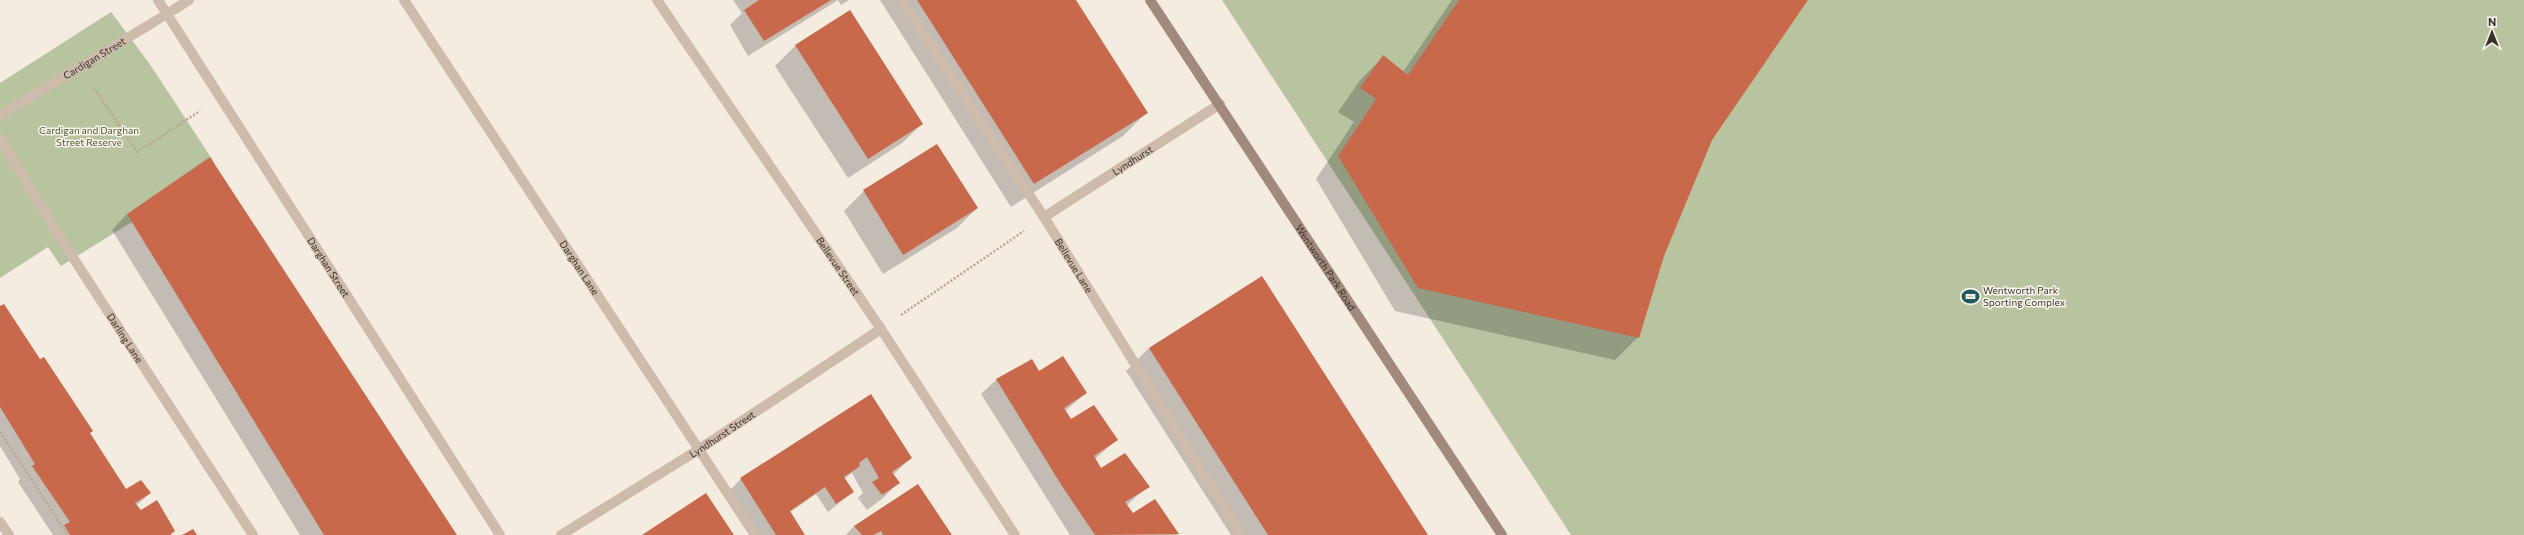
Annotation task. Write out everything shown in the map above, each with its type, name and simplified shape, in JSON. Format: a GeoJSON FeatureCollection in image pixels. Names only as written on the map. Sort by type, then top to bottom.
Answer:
{"type":"FeatureCollection","features":[{"type":"Feature","properties":{"kind":"street","name":"Darghan Street"},"geometry":{"type":"LineString","coordinates":[[158,0],[500,535]]}},
{"type":"Feature","properties":{"kind":"street","name":"Cardigan Street"},"geometry":{"type":"LineString","coordinates":[[0,115],[189,0]]}},
{"type":"Feature","properties":{"kind":"street","name":"Darghan Lane"},"geometry":{"type":"LineString","coordinates":[[404,0],[755,535]]}},
{"type":"Feature","properties":{"kind":"street","name":"Bellevue Street"},"geometry":{"type":"LineString","coordinates":[[657,0],[881,329],[1015,535]]}},
{"type":"Feature","properties":{"kind":"street","name":"Bellevue Lane"},"geometry":{"type":"LineString","coordinates":[[901,0],[1044,217],[1241,535]]}},
{"type":"Feature","properties":{"kind":"street","name":"Wentworth Park Road"},"geometry":{"type":"LineString","coordinates":[[1150,0],[1220,104],[1502,535]]}},
{"type":"Feature","properties":{"kind":"street","name":"Lyndhurst"},"geometry":{"type":"LineString","coordinates":[[1044,217],[1220,104]]}},
{"type":"Feature","properties":{"kind":"street","name":"Darling Lane"},"geometry":{"type":"LineString","coordinates":[[0,138],[58,236],[253,535]]}},
{"type":"Feature","properties":{"kind":"street","name":"Lyndhurst Street"},"geometry":{"type":"LineString","coordinates":[[561,535],[698,450],[881,329]]}},
{"type":"Feature","properties":{"kind":"street"},"geometry":{"type":"LineString","coordinates":[[0,522],[8,535]]}},
{"type":"Feature","properties":{"kind":"path"},"geometry":{"type":"LineString","coordinates":[[79,67],[137,152],[221,98]]}},
{"type":"Feature","properties":{"kind":"path"},"geometry":{"type":"LineString","coordinates":[[881,329],[1044,217]]}},
{"type":"Feature","properties":{"kind":"path"},"geometry":{"type":"LineString","coordinates":[[0,432],[68,535]]}},
{"type":"Feature","properties":{"kind":"green space","name":"Wentworth Park Sporting Complex"},"geometry":{"type":"Polygon","coordinates":[[[1222,0],[2524,0],[2524,535],[1571,535],[1222,0]]]}},
{"type":"Feature","properties":{"kind":"green space","name":"Cardigan and Darghan Street Reserve"},"geometry":{"type":"Polygon","coordinates":[[[111,12],[149,63],[214,162],[137,212],[140,217],[61,266],[48,247],[0,278],[0,83],[111,12]]]}},
{"type":"Feature","properties":{"kind":"building"},"geometry":{"type":"Polygon","coordinates":[[[759,0],[831,0],[764,41],[744,10],[759,0]]]}},
{"type":"Feature","properties":{"kind":"building"},"geometry":{"type":"Polygon","coordinates":[[[917,0],[1076,0],[1148,113],[1034,184],[917,0]]]}},
{"type":"Feature","properties":{"kind":"building"},"geometry":{"type":"Polygon","coordinates":[[[1459,0],[1808,0],[1712,140],[1664,256],[1639,338],[1418,288],[1338,156],[1376,99],[1360,88],[1383,55],[1408,75],[1459,0]]]}},
{"type":"Feature","properties":{"kind":"building"},"geometry":{"type":"Polygon","coordinates":[[[850,10],[923,124],[868,159],[795,45],[850,10]]]}},
{"type":"Feature","properties":{"kind":"building"},"geometry":{"type":"Polygon","coordinates":[[[937,144],[978,208],[903,255],[863,190],[937,144]]]}},
{"type":"Feature","properties":{"kind":"building"},"geometry":{"type":"Polygon","coordinates":[[[210,157],[457,535],[324,535],[127,214],[210,157]]]}},
{"type":"Feature","properties":{"kind":"building"},"geometry":{"type":"Polygon","coordinates":[[[1262,276],[1428,535],[1268,535],[1149,348],[1262,276]]]}},
{"type":"Feature","properties":{"kind":"building"},"geometry":{"type":"Polygon","coordinates":[[[4,304],[40,359],[44,357],[93,431],[90,433],[126,489],[141,480],[151,493],[135,503],[141,510],[157,500],[175,531],[170,535],[70,535],[64,525],[70,522],[32,466],[35,464],[0,407],[0,306],[4,304]]]}},
{"type":"Feature","properties":{"kind":"building"},"geometry":{"type":"Polygon","coordinates":[[[1063,356],[1087,393],[1064,408],[1071,419],[1094,405],[1118,440],[1094,456],[1101,468],[1125,453],[1150,487],[1125,502],[1133,513],[1155,499],[1179,534],[1095,535],[1062,486],[996,379],[1032,359],[1039,371],[1063,356]]]}},
{"type":"Feature","properties":{"kind":"building"},"geometry":{"type":"Polygon","coordinates":[[[871,394],[912,458],[892,472],[900,483],[882,495],[872,482],[879,478],[867,457],[859,463],[860,466],[844,477],[854,492],[836,504],[825,487],[790,511],[805,535],[776,535],[740,478],[871,394]]]}},
{"type":"Feature","properties":{"kind":"building"},"geometry":{"type":"Polygon","coordinates":[[[918,484],[952,535],[883,535],[881,531],[873,535],[862,535],[854,526],[918,484]]]}},
{"type":"Feature","properties":{"kind":"building"},"geometry":{"type":"Polygon","coordinates":[[[706,493],[734,535],[642,535],[706,493]]]}},
{"type":"Feature","properties":{"kind":"building"},"geometry":{"type":"Polygon","coordinates":[[[193,529],[197,535],[182,535],[193,529]]]}},
{"type":"Feature","properties":{"kind":"place","name":"Wentworth Park Sporting Complex"},"geometry":{"type":"Point","coordinates":[1970,296]}}]}
